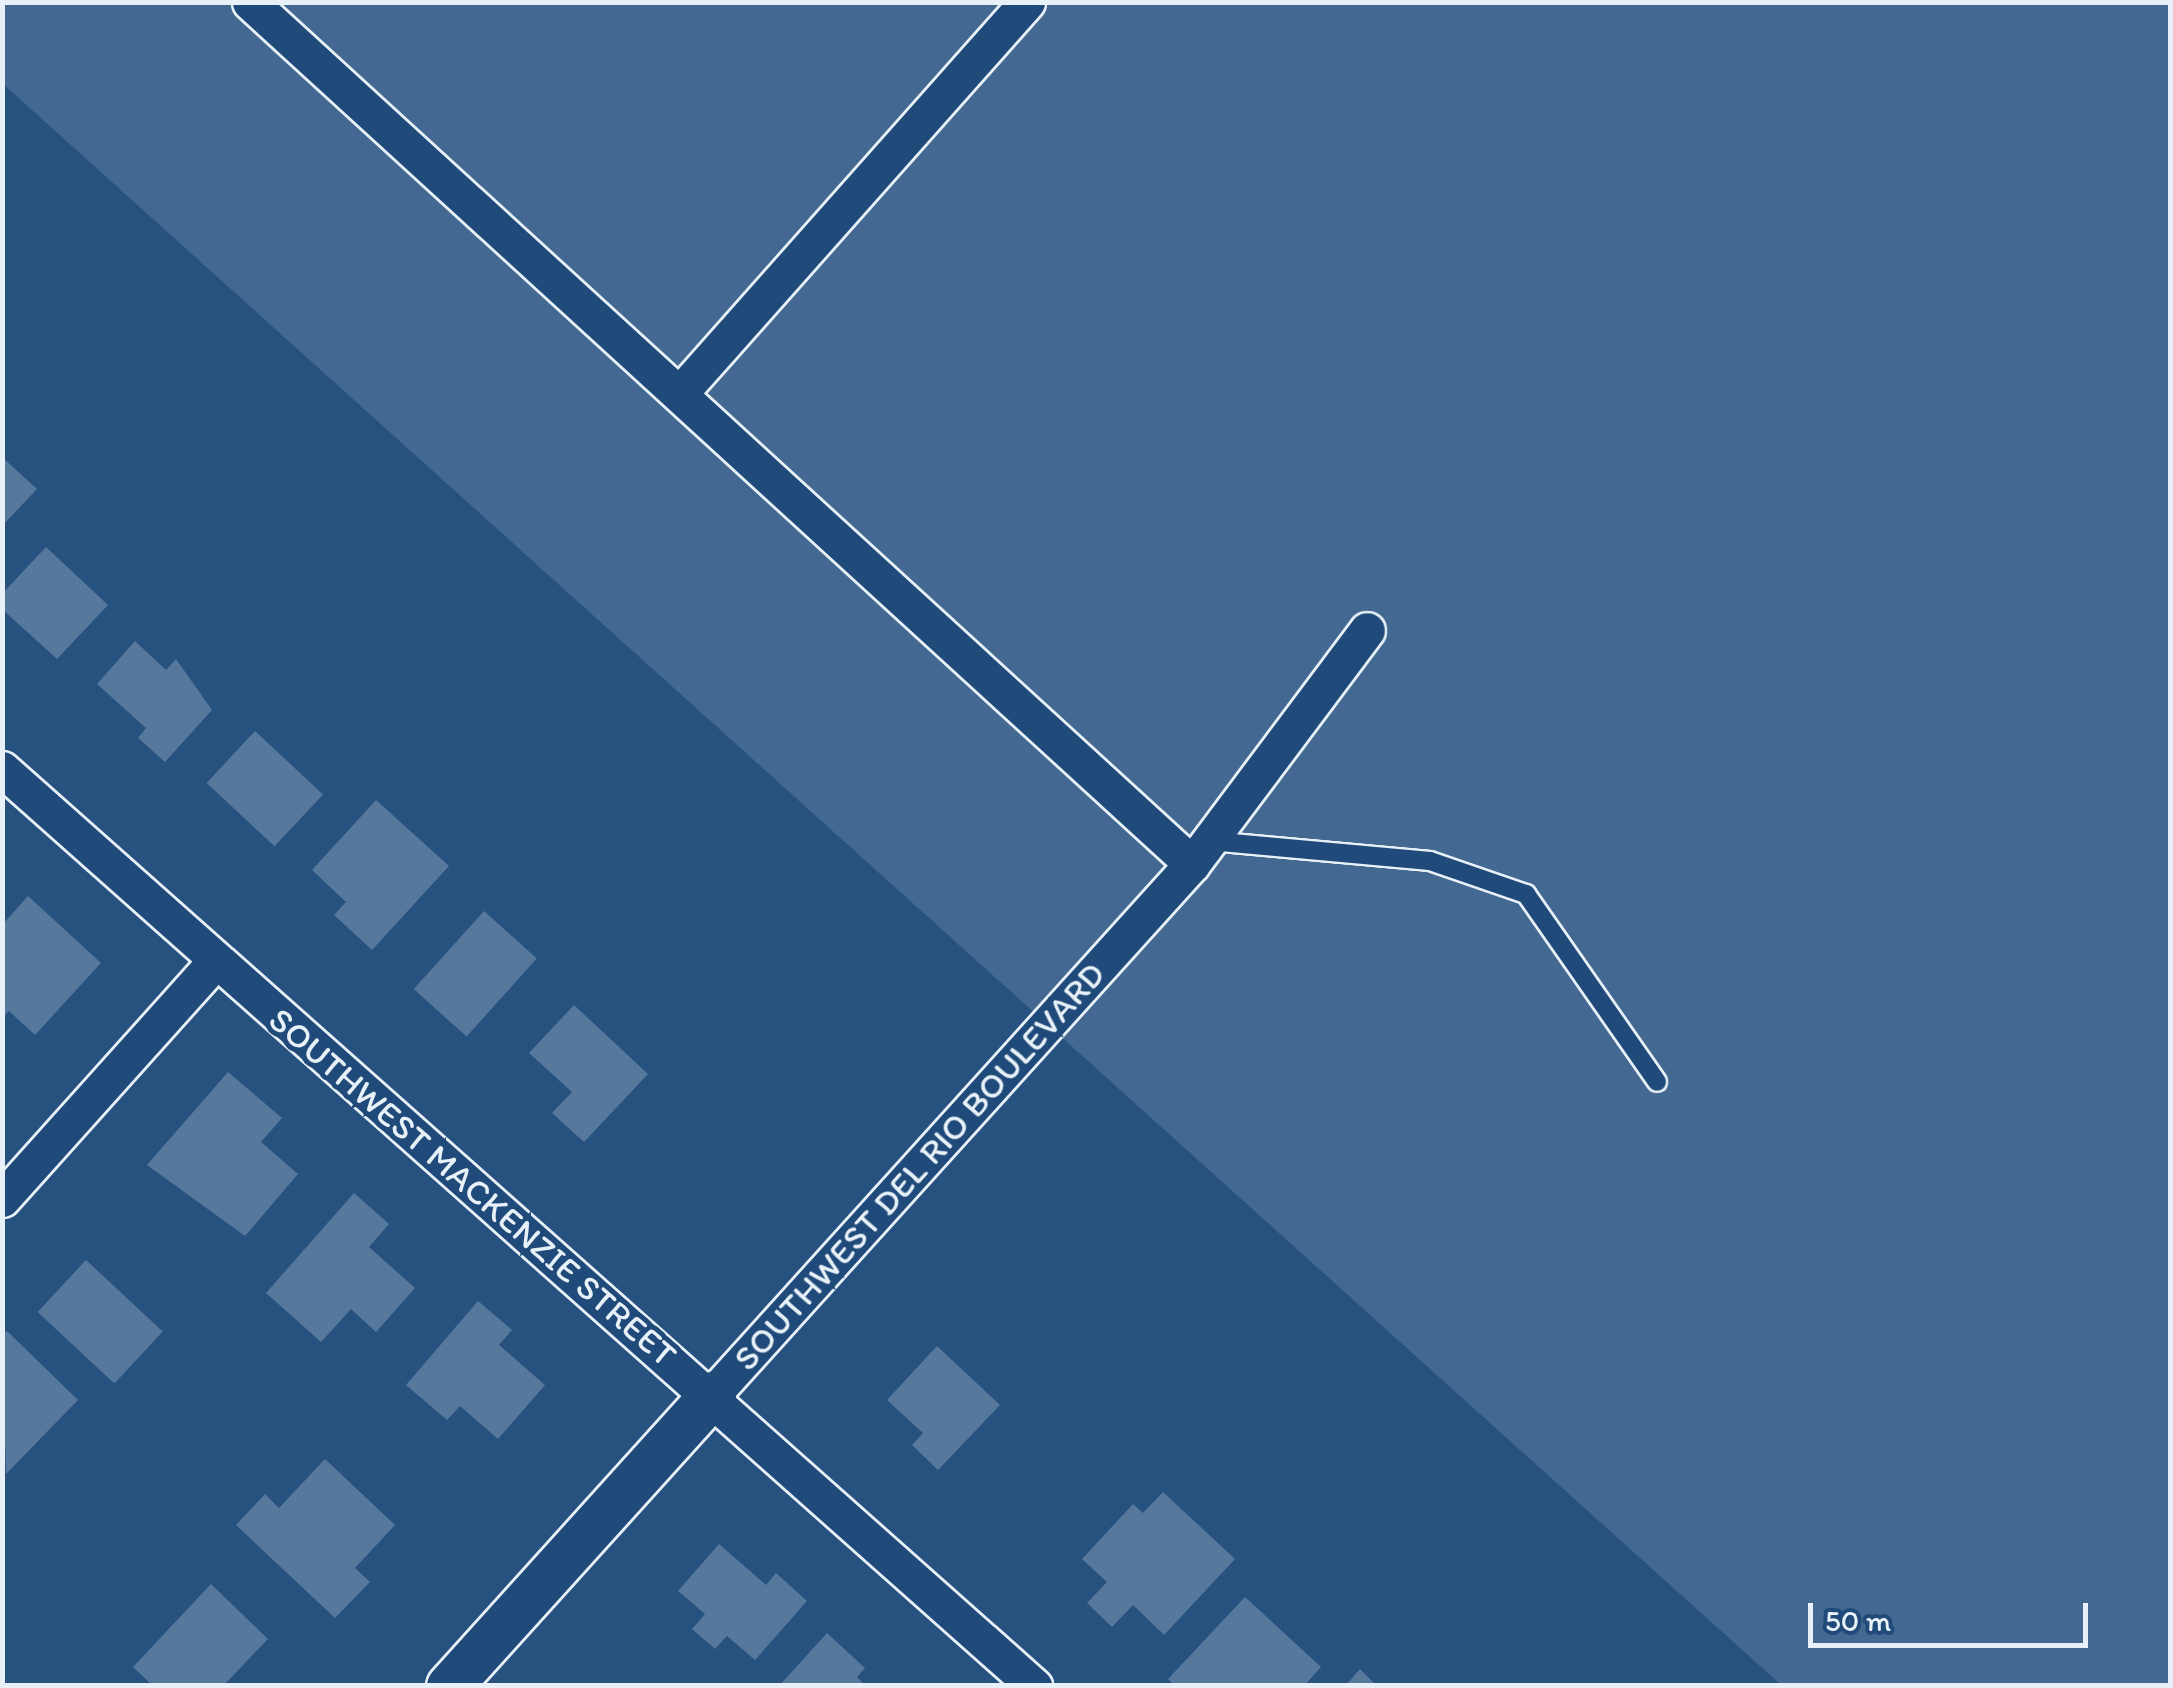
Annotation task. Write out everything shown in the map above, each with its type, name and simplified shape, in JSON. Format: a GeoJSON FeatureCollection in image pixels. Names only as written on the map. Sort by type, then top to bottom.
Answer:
{"type":"FeatureCollection","features":[{"type":"Feature","properties":{"kind":"street"},"geometry":{"type":"LineString","coordinates":[[250,2],[680,394],[1201,852]]}},
{"type":"Feature","properties":{"kind":"street"},"geometry":{"type":"LineString","coordinates":[[680,394],[1027,2]]}},
{"type":"Feature","properties":{"kind":"street","name":"SOUTHWEST DEL RIO BOULEVARD"},"geometry":{"type":"LineString","coordinates":[[448,1686],[1201,852],[1367,630]]}},
{"type":"Feature","properties":{"kind":"street","name":"SOUTHWEST MACKENZIE STREET"},"geometry":{"type":"LineString","coordinates":[[2,769],[214,964],[713,1394],[1034,1686]]}},
{"type":"Feature","properties":{"kind":"street"},"geometry":{"type":"LineString","coordinates":[[2,1199],[214,964]]}},
{"type":"Feature","properties":{"kind":"lane"},"geometry":{"type":"LineString","coordinates":[[1201,852],[1430,861],[1526,894],[1657,1082]]}},
{"type":"Feature","properties":{"kind":"shaded area"},"geometry":{"type":"Polygon","coordinates":[[[3,2],[2170,3],[2170,1685],[1781,1685],[3,84],[3,2]]]}},
{"type":"Feature","properties":{"kind":"building"},"geometry":{"type":"Polygon","coordinates":[[[2,457],[37,489],[2,526],[2,457]]]}},
{"type":"Feature","properties":{"kind":"building"},"geometry":{"type":"Polygon","coordinates":[[[46,547],[108,605],[57,659],[2,609],[2,594],[46,547]]]}},
{"type":"Feature","properties":{"kind":"building"},"geometry":{"type":"Polygon","coordinates":[[[135,641],[166,670],[176,659],[212,710],[165,762],[138,738],[146,728],[97,684],[135,641]]]}},
{"type":"Feature","properties":{"kind":"building"},"geometry":{"type":"Polygon","coordinates":[[[255,731],[323,794],[275,846],[207,783],[255,731]]]}},
{"type":"Feature","properties":{"kind":"building"},"geometry":{"type":"Polygon","coordinates":[[[376,800],[449,866],[372,950],[334,915],[346,902],[312,870],[376,800]]]}},
{"type":"Feature","properties":{"kind":"building"},"geometry":{"type":"Polygon","coordinates":[[[28,896],[101,963],[35,1035],[9,1011],[2,1018],[2,925],[28,896]]]}},
{"type":"Feature","properties":{"kind":"building"},"geometry":{"type":"Polygon","coordinates":[[[484,911],[537,959],[467,1037],[414,989],[484,911]]]}},
{"type":"Feature","properties":{"kind":"building"},"geometry":{"type":"Polygon","coordinates":[[[574,1005],[648,1074],[584,1142],[552,1113],[572,1092],[529,1053],[574,1005]]]}},
{"type":"Feature","properties":{"kind":"building"},"geometry":{"type":"Polygon","coordinates":[[[228,1072],[282,1118],[261,1142],[298,1174],[245,1236],[147,1165],[228,1072]]]}},
{"type":"Feature","properties":{"kind":"building"},"geometry":{"type":"Polygon","coordinates":[[[354,1193],[389,1224],[369,1247],[415,1288],[376,1332],[351,1309],[321,1342],[266,1293],[354,1193]]]}},
{"type":"Feature","properties":{"kind":"building"},"geometry":{"type":"Polygon","coordinates":[[[86,1260],[163,1332],[114,1384],[38,1312],[86,1260]]]}},
{"type":"Feature","properties":{"kind":"building"},"geometry":{"type":"Polygon","coordinates":[[[478,1301],[512,1330],[499,1345],[545,1385],[498,1439],[460,1406],[447,1420],[406,1385],[478,1301]]]}},
{"type":"Feature","properties":{"kind":"building"},"geometry":{"type":"Polygon","coordinates":[[[7,1331],[78,1400],[6,1474],[2,1335],[7,1331]]]}},
{"type":"Feature","properties":{"kind":"building"},"geometry":{"type":"Polygon","coordinates":[[[937,1346],[1000,1405],[938,1470],[912,1445],[923,1433],[887,1400],[937,1346]]]}},
{"type":"Feature","properties":{"kind":"building"},"geometry":{"type":"Polygon","coordinates":[[[325,1459],[395,1525],[355,1568],[370,1582],[335,1618],[236,1525],[265,1494],[279,1508],[325,1459]]]}},
{"type":"Feature","properties":{"kind":"building"},"geometry":{"type":"Polygon","coordinates":[[[1163,1492],[1235,1559],[1164,1635],[1133,1605],[1112,1627],[1087,1603],[1107,1582],[1082,1559],[1133,1504],[1143,1513],[1163,1492]]]}},
{"type":"Feature","properties":{"kind":"building"},"geometry":{"type":"Polygon","coordinates":[[[719,1544],[766,1585],[776,1573],[807,1601],[755,1660],[727,1636],[715,1649],[692,1629],[705,1614],[678,1591],[719,1544]]]}},
{"type":"Feature","properties":{"kind":"building"},"geometry":{"type":"Polygon","coordinates":[[[211,1584],[268,1639],[223,1686],[153,1686],[133,1667],[211,1584]]]}},
{"type":"Feature","properties":{"kind":"building"},"geometry":{"type":"Polygon","coordinates":[[[1245,1597],[1321,1667],[1304,1686],[1175,1686],[1168,1679],[1245,1597]]]}},
{"type":"Feature","properties":{"kind":"building"},"geometry":{"type":"Polygon","coordinates":[[[827,1633],[865,1668],[857,1677],[866,1686],[779,1686],[827,1633]]]}},
{"type":"Feature","properties":{"kind":"building"},"geometry":{"type":"Polygon","coordinates":[[[1360,1669],[1377,1686],[1345,1686],[1360,1669]]]}}]}
